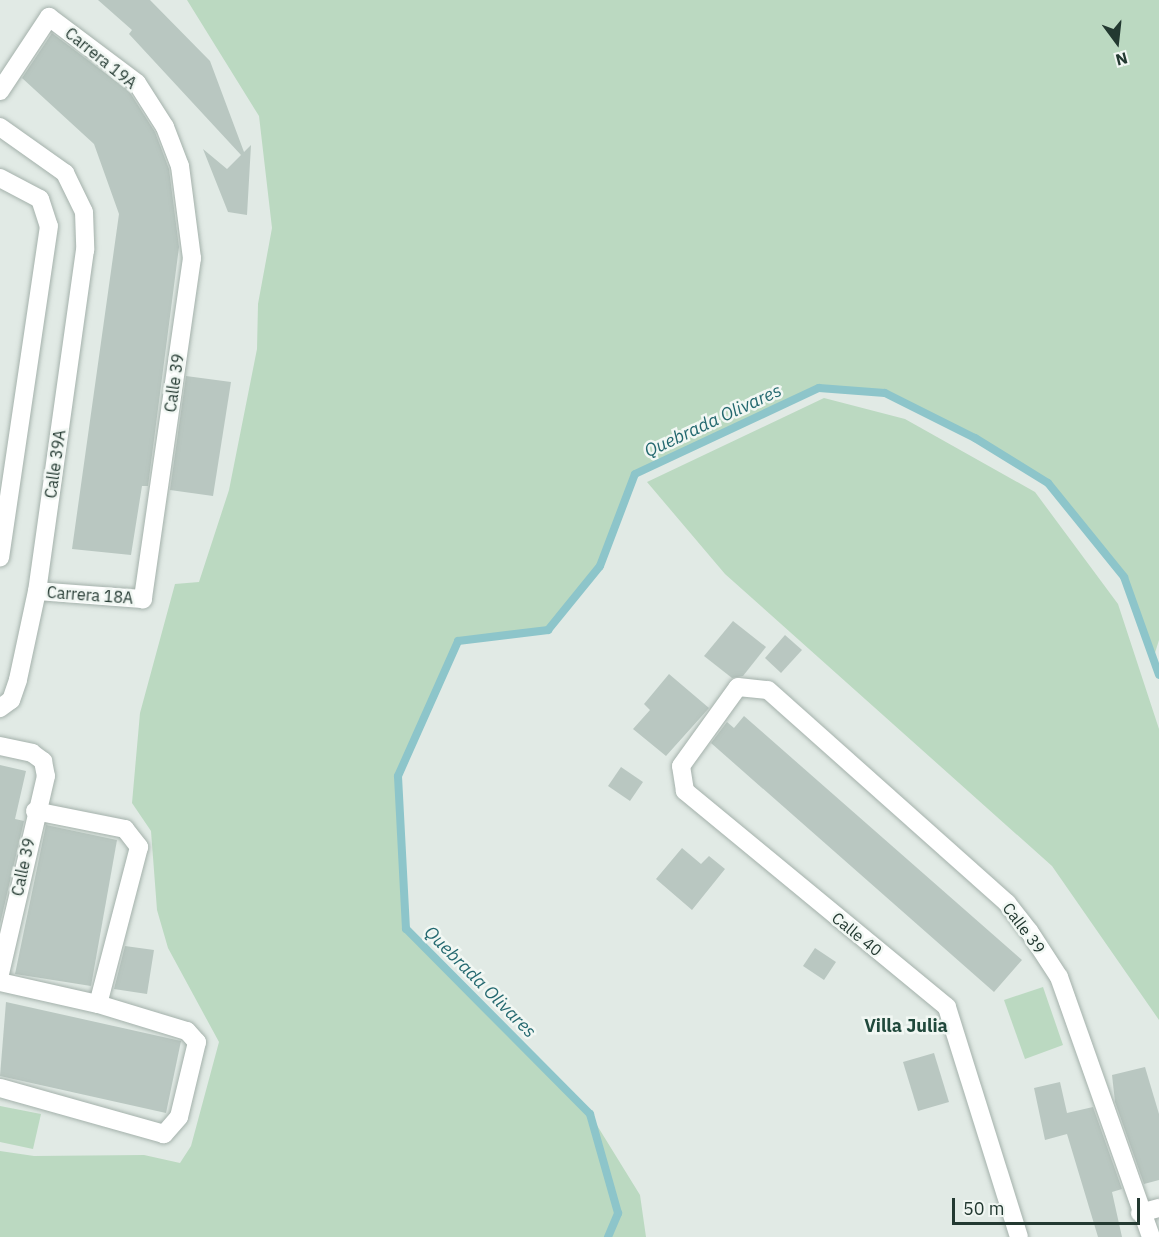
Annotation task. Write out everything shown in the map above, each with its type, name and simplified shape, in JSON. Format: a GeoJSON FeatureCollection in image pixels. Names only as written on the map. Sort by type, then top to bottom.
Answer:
{"type":"FeatureCollection","features":[{"type":"Feature","properties":{"kind":"street","name":"Carrera 19A"},"geometry":{"type":"LineString","coordinates":[[0,91],[50,17],[137,83],[165,128],[180,166]]}},
{"type":"Feature","properties":{"kind":"street","name":"Calle 39A"},"geometry":{"type":"LineString","coordinates":[[0,127],[65,173],[84,212],[85,250],[36,591],[18,680],[11,700],[0,708]]}},
{"type":"Feature","properties":{"kind":"street","name":"Calle 39"},"geometry":{"type":"LineString","coordinates":[[143,599],[192,258],[180,166]]}},
{"type":"Feature","properties":{"kind":"street"},"geometry":{"type":"LineString","coordinates":[[0,178],[40,199],[49,226],[0,557]]}},
{"type":"Feature","properties":{"kind":"street","name":"Carrera 18A"},"geometry":{"type":"LineString","coordinates":[[36,591],[143,599]]}},
{"type":"Feature","properties":{"kind":"street","name":"Calle 39"},"geometry":{"type":"LineString","coordinates":[[747,685],[768,690],[1007,903],[1029,931],[1059,977],[1140,1213],[1151,1237]]}},
{"type":"Feature","properties":{"kind":"street","name":"Calle 40"},"geometry":{"type":"LineString","coordinates":[[747,685],[738,687],[681,766],[685,791],[947,1007],[1019,1237]]}},
{"type":"Feature","properties":{"kind":"street","name":"Calle 39"},"geometry":{"type":"LineString","coordinates":[[0,746],[43,761],[46,776],[35,811],[0,974]]}},
{"type":"Feature","properties":{"kind":"street"},"geometry":{"type":"LineString","coordinates":[[35,811],[125,829],[139,847],[98,1004]]}},
{"type":"Feature","properties":{"kind":"street"},"geometry":{"type":"LineString","coordinates":[[0,982],[98,1004],[187,1031],[197,1041],[179,1117],[164,1134],[0,1088]]}},
{"type":"Feature","properties":{"kind":"street"},"geometry":{"type":"LineString","coordinates":[[1140,1213],[1159,1208]]}},
{"type":"Feature","properties":{"kind":"green space"},"geometry":{"type":"Polygon","coordinates":[[[187,0],[1159,0],[1159,640],[1154,656],[1124,577],[1048,483],[975,438],[885,393],[819,388],[635,474],[600,566],[548,630],[458,641],[398,776],[407,929],[590,1114],[640,1195],[646,1237],[0,1237],[0,1151],[34,1156],[144,1155],[180,1163],[191,1146],[219,1042],[168,948],[157,910],[151,831],[132,803],[140,713],[175,584],[199,582],[229,490],[257,349],[258,304],[272,228],[259,116],[187,0]]]}},
{"type":"Feature","properties":{"kind":"green space"},"geometry":{"type":"Polygon","coordinates":[[[824,398],[905,419],[1035,492],[1118,604],[1159,729],[1159,1020],[1052,866],[725,574],[647,482],[824,398]]]}},
{"type":"Feature","properties":{"kind":"green space"},"geometry":{"type":"Polygon","coordinates":[[[1043,987],[1063,1045],[1025,1059],[1004,1000],[1043,987]]]}},
{"type":"Feature","properties":{"kind":"green space"},"geometry":{"type":"Polygon","coordinates":[[[0,1106],[41,1114],[33,1149],[0,1142],[0,1106]]]}},
{"type":"Feature","properties":{"kind":"building"},"geometry":{"type":"Polygon","coordinates":[[[98,0],[150,0],[210,61],[244,152],[251,145],[247,215],[228,212],[203,149],[227,169],[241,155],[129,34],[132,30],[98,0]]]}},
{"type":"Feature","properties":{"kind":"building"},"geometry":{"type":"Polygon","coordinates":[[[52,33],[129,91],[155,132],[169,169],[179,247],[148,486],[142,486],[131,555],[72,549],[119,214],[94,144],[22,78],[52,33]]]}},
{"type":"Feature","properties":{"kind":"building"},"geometry":{"type":"Polygon","coordinates":[[[186,376],[231,382],[213,496],[170,490],[186,376]]]}},
{"type":"Feature","properties":{"kind":"building"},"geometry":{"type":"Polygon","coordinates":[[[733,621],[766,647],[743,676],[732,678],[704,656],[733,621]]]}},
{"type":"Feature","properties":{"kind":"building"},"geometry":{"type":"Polygon","coordinates":[[[785,635],[802,650],[781,673],[765,658],[785,635]]]}},
{"type":"Feature","properties":{"kind":"building"},"geometry":{"type":"Polygon","coordinates":[[[669,674],[709,708],[666,756],[633,729],[650,710],[644,704],[669,674]]]}},
{"type":"Feature","properties":{"kind":"building"},"geometry":{"type":"Polygon","coordinates":[[[744,716],[1022,960],[994,992],[711,743],[727,722],[734,728],[744,716]]]}},
{"type":"Feature","properties":{"kind":"building"},"geometry":{"type":"Polygon","coordinates":[[[0,765],[26,771],[15,819],[24,821],[0,924],[0,765]]]}},
{"type":"Feature","properties":{"kind":"building"},"geometry":{"type":"Polygon","coordinates":[[[621,767],[643,782],[630,801],[608,786],[621,767]]]}},
{"type":"Feature","properties":{"kind":"building"},"geometry":{"type":"Polygon","coordinates":[[[46,825],[117,840],[91,986],[15,974],[46,825]]]}},
{"type":"Feature","properties":{"kind":"building"},"geometry":{"type":"Polygon","coordinates":[[[682,848],[701,864],[709,856],[725,869],[692,910],[656,879],[682,848]]]}},
{"type":"Feature","properties":{"kind":"building"},"geometry":{"type":"Polygon","coordinates":[[[125,946],[154,950],[147,994],[114,989],[125,946]]]}},
{"type":"Feature","properties":{"kind":"building"},"geometry":{"type":"Polygon","coordinates":[[[815,948],[836,962],[824,980],[803,966],[815,948]]]}},
{"type":"Feature","properties":{"kind":"building"},"geometry":{"type":"Polygon","coordinates":[[[6,1002],[181,1041],[166,1113],[0,1076],[6,1002]]]}},
{"type":"Feature","properties":{"kind":"building"},"geometry":{"type":"Polygon","coordinates":[[[934,1053],[949,1102],[918,1111],[903,1062],[934,1053]]]}},
{"type":"Feature","properties":{"kind":"building"},"geometry":{"type":"Polygon","coordinates":[[[1145,1067],[1159,1114],[1159,1180],[1144,1184],[1115,1102],[1112,1075],[1145,1067]]]}},
{"type":"Feature","properties":{"kind":"building"},"geometry":{"type":"Polygon","coordinates":[[[1060,1082],[1067,1113],[1093,1107],[1122,1189],[1112,1192],[1122,1237],[1098,1237],[1067,1134],[1045,1140],[1034,1088],[1060,1082]]]}},
{"type":"Feature","properties":{"kind":"waterway","name":"Quebrada Olivares"},"geometry":{"type":"LineString","coordinates":[[608,1237],[618,1213],[590,1114],[406,929],[398,776],[458,641],[548,630],[600,566],[635,474],[819,388],[885,393],[975,438],[1048,483],[1124,577],[1159,675]]}},
{"type":"Feature","properties":{"kind":"district","name":"Villa Julia"},"geometry":{"type":"Point","coordinates":[906,1026]}}]}
